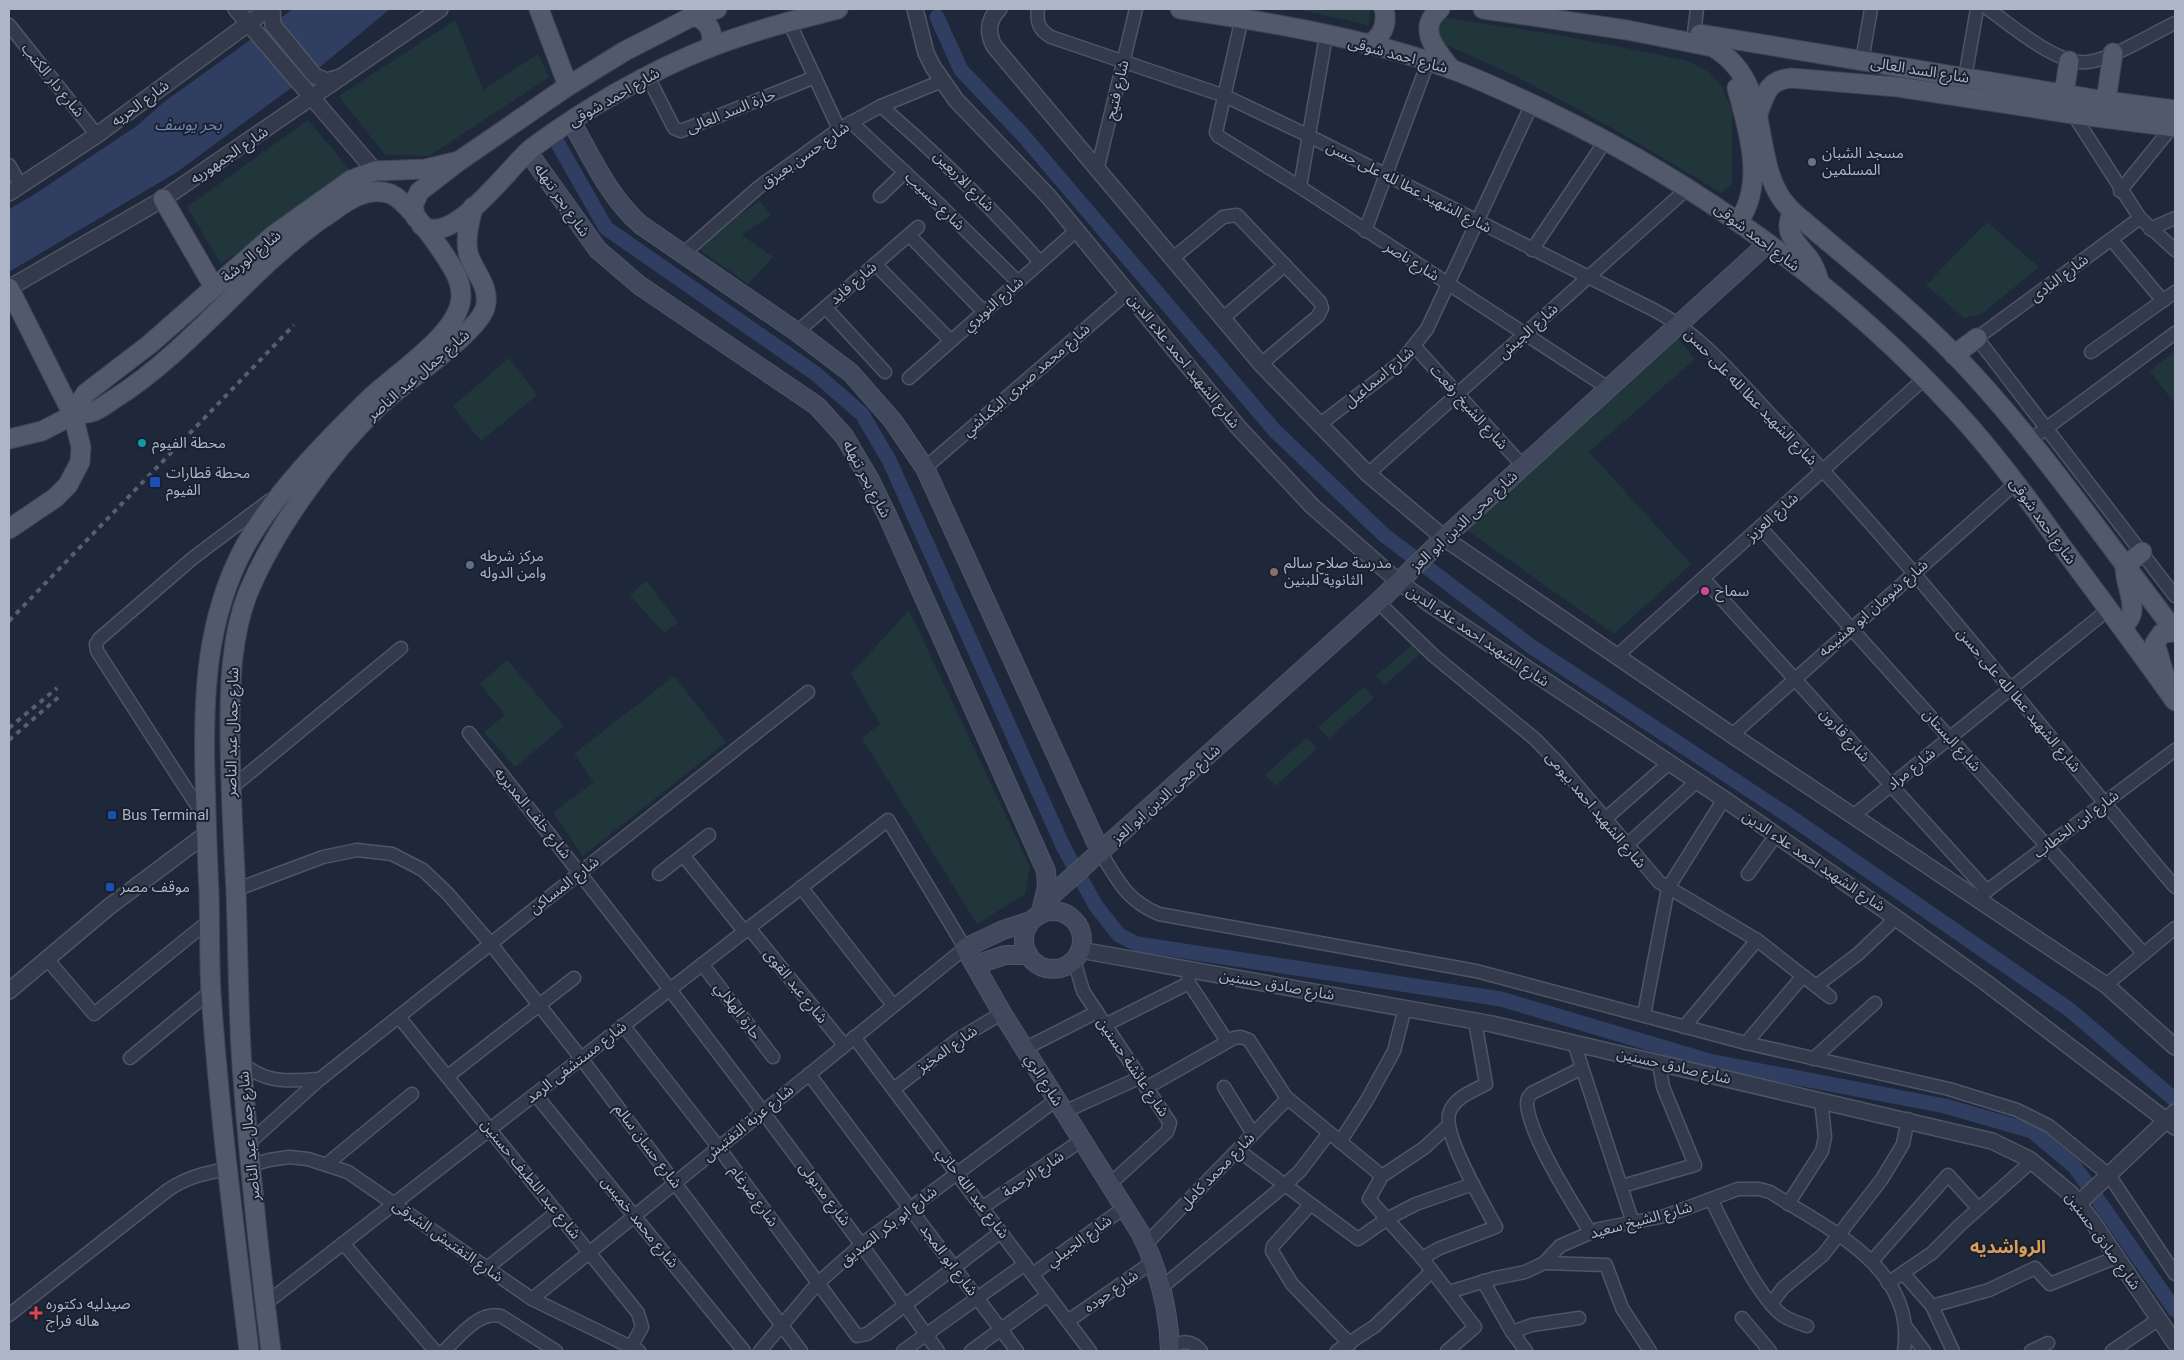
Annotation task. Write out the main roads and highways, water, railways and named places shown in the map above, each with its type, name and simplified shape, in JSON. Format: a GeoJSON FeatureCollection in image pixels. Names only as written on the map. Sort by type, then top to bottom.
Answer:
{"type":"FeatureCollection","features":[{"type":"Feature","properties":{"kind":"main road"},"geometry":{"type":"LineString","coordinates":[[539,9],[568,86]]}},
{"type":"Feature","properties":{"kind":"main road","name":"شارع احمد شوقى"},"geometry":{"type":"LineString","coordinates":[[717,9],[693,16],[625,51],[568,86],[460,161],[419,192],[413,206],[419,221],[428,229],[446,228],[462,220],[528,152],[571,121],[648,77],[709,48],[735,38],[838,9]]}},
{"type":"Feature","properties":{"kind":"main road"},"geometry":{"type":"LineString","coordinates":[[724,9],[720,18],[722,28],[735,38]]}},
{"type":"Feature","properties":{"kind":"main road","name":"شارع احمد شوقى"},"geometry":{"type":"LineString","coordinates":[[1180,9],[1242,18],[1368,45],[1451,68],[1606,140],[1688,188],[1738,222],[1871,328],[1925,378],[1968,425],[2016,483],[2172,696]]}},
{"type":"Feature","properties":{"kind":"main road"},"geometry":{"type":"LineString","coordinates":[[1368,45],[1379,37],[1383,31],[1384,9]]}},
{"type":"Feature","properties":{"kind":"main road"},"geometry":{"type":"LineString","coordinates":[[1440,9],[1431,19],[1429,39],[1451,68]]}},
{"type":"Feature","properties":{"kind":"main road"},"geometry":{"type":"LineString","coordinates":[[1483,9],[1573,15],[1713,47],[1724,54],[1742,73],[1758,114],[1772,184],[1781,199],[1793,212],[1898,302],[1954,355],[2029,441],[2175,632]]}},
{"type":"Feature","properties":{"kind":"main road"},"geometry":{"type":"LineString","coordinates":[[693,16],[703,20],[710,28],[712,38],[709,48]]}},
{"type":"Feature","properties":{"kind":"main road","name":"شارع السد العالى"},"geometry":{"type":"LineString","coordinates":[[1666,37],[1694,33],[2064,94],[2106,101],[2174,121]]}},
{"type":"Feature","properties":{"kind":"main road"},"geometry":{"type":"LineString","coordinates":[[1666,37],[1720,64],[1728,70],[1737,87],[1749,140],[1753,183],[1747,208],[1738,222]]}},
{"type":"Feature","properties":{"kind":"main road"},"geometry":{"type":"LineString","coordinates":[[2106,101],[2113,54]]}},
{"type":"Feature","properties":{"kind":"main road"},"geometry":{"type":"LineString","coordinates":[[2064,94],[2069,60]]}},
{"type":"Feature","properties":{"kind":"main road"},"geometry":{"type":"LineString","coordinates":[[1898,87],[1904,68]]}},
{"type":"Feature","properties":{"kind":"main road","name":"شارع السد العالى"},"geometry":{"type":"LineString","coordinates":[[1758,114],[1766,91],[1772,83],[1781,79],[1898,87],[2073,114],[2174,121]]}},
{"type":"Feature","properties":{"kind":"main road"},"geometry":{"type":"LineString","coordinates":[[571,121],[611,191],[623,208],[640,225],[798,332],[851,373],[871,393],[925,468],[1101,853]]}},
{"type":"Feature","properties":{"kind":"main road","name":"شارع بحر تنهله"},"geometry":{"type":"LineString","coordinates":[[528,152],[582,230],[613,264],[639,285],[805,396],[822,411],[844,436],[888,517],[1046,871],[1045,898],[1035,917]]}},
{"type":"Feature","properties":{"kind":"main road","name":"شارع الورشة"},"geometry":{"type":"LineString","coordinates":[[75,414],[86,393],[150,344],[214,287],[301,215],[351,180],[375,171],[425,169],[460,161]]}},
{"type":"Feature","properties":{"kind":"main road","name":"شارع الورشة"},"geometry":{"type":"LineString","coordinates":[[9,439],[42,431],[75,414],[92,412],[155,370],[283,249],[355,197],[373,192],[392,194],[404,203],[419,221]]}},
{"type":"Feature","properties":{"kind":"main road"},"geometry":{"type":"LineString","coordinates":[[163,199],[214,287]]}},
{"type":"Feature","properties":{"kind":"main road"},"geometry":{"type":"LineString","coordinates":[[419,221],[456,274],[462,300],[484,310],[486,294],[468,255],[467,241],[473,207]]}},
{"type":"Feature","properties":{"kind":"main road"},"geometry":{"type":"LineString","coordinates":[[1793,212],[1788,225],[1791,238],[1811,262],[1820,286]]}},
{"type":"Feature","properties":{"kind":"main road","name":"شارع محى الدين ابو العز"},"geometry":{"type":"LineString","coordinates":[[1035,917],[1053,894],[1088,865],[1378,602],[1444,538],[1767,244]]}},
{"type":"Feature","properties":{"kind":"main road"},"geometry":{"type":"LineString","coordinates":[[9,288],[75,414],[81,448],[80,462],[73,478],[55,498],[9,529]]}},
{"type":"Feature","properties":{"kind":"main road","name":"شارع جمال عبد الناصر"},"geometry":{"type":"LineString","coordinates":[[249,1351],[228,1169],[211,991],[204,711],[212,636],[225,591],[244,548],[262,518],[286,488],[368,400],[449,328],[462,300]]}},
{"type":"Feature","properties":{"kind":"main road","name":"شارع جمال عبد الناصر"},"geometry":{"type":"LineString","coordinates":[[271,1351],[242,1063],[236,890],[230,789],[230,689],[236,640],[247,596],[267,555],[285,523],[314,482],[369,415],[470,330],[484,310]]}},
{"type":"Feature","properties":{"kind":"main road"},"geometry":{"type":"LineString","coordinates":[[1954,355],[1978,338]]}},
{"type":"Feature","properties":{"kind":"main road"},"geometry":{"type":"LineString","coordinates":[[2125,566],[2142,552]]}},
{"type":"Feature","properties":{"kind":"main road"},"geometry":{"type":"LineString","coordinates":[[2121,626],[2130,620],[2133,611],[2126,585],[2125,566]]}},
{"type":"Feature","properties":{"kind":"main road"},"geometry":{"type":"LineString","coordinates":[[2172,696],[2156,644],[2162,633],[2175,632]]}},
{"type":"Feature","properties":{"kind":"main road"},"geometry":{"type":"LineString","coordinates":[[1046,871],[1072,878],[1068,900],[1081,930],[1082,940],[1077,955],[1059,968],[1050,968],[1034,962],[1029,955],[1024,938],[1035,917],[1058,911],[1076,922]]}},
{"type":"Feature","properties":{"kind":"main road","name":"شارع الري"},"geometry":{"type":"LineString","coordinates":[[1035,917],[965,948],[1024,1049],[1125,1207],[1146,1244],[1154,1261],[1162,1288],[1169,1324],[1169,1351]]}},
{"type":"Feature","properties":{"kind":"main road"},"geometry":{"type":"LineString","coordinates":[[974,965],[1005,955],[1029,955]]}},
{"type":"Feature","properties":{"kind":"water","name":"بحر يوسف"},"geometry":{"type":"Polygon","coordinates":[[[293,9],[390,9],[321,66],[177,172],[9,272],[9,209],[32,196],[138,125],[164,102],[293,9]]]}},
{"type":"Feature","properties":{"kind":"waterway"},"geometry":{"type":"LineString","coordinates":[[937,17],[961,70],[1022,134],[1275,431],[1384,535],[1532,647],[1792,818],[2070,1010],[2175,1100]]}},
{"type":"Feature","properties":{"kind":"waterway"},"geometry":{"type":"LineString","coordinates":[[557,142],[606,228],[816,374],[862,414],[889,460],[1064,848],[1096,906],[1119,935],[1137,944],[1501,999],[1709,1061],[1945,1106],[2032,1131],[2075,1167],[2175,1310]]}},
{"type":"Feature","properties":{"kind":"railway"},"geometry":{"type":"LineString","coordinates":[[9,621],[294,325]]}},
{"type":"Feature","properties":{"kind":"railway"},"geometry":{"type":"LineString","coordinates":[[9,728],[57,688]]}},
{"type":"Feature","properties":{"kind":"railway"},"geometry":{"type":"LineString","coordinates":[[9,740],[61,695]]}},
{"type":"Feature","properties":{"kind":"place","name":"مسجد الشبان المسلمين"},"geometry":{"type":"Point","coordinates":[1812,162]}},
{"type":"Feature","properties":{"kind":"place","name":"محطة الفيوم"},"geometry":{"type":"Point","coordinates":[142,443]}},
{"type":"Feature","properties":{"kind":"place","name":"محطة قطارات الفيوم"},"geometry":{"type":"Point","coordinates":[155,482]}},
{"type":"Feature","properties":{"kind":"place","name":"مركز شرطه وامن الدوله"},"geometry":{"type":"Point","coordinates":[470,565]}},
{"type":"Feature","properties":{"kind":"place","name":"مدرسة صلاح سالم الثانوية للبنين"},"geometry":{"type":"Point","coordinates":[1274,572]}},
{"type":"Feature","properties":{"kind":"place","name":"سماح"},"geometry":{"type":"Point","coordinates":[1705,591]}},
{"type":"Feature","properties":{"kind":"place","name":"Bus Terminal"},"geometry":{"type":"Point","coordinates":[112,815]}},
{"type":"Feature","properties":{"kind":"place","name":"موقف مصر"},"geometry":{"type":"Point","coordinates":[110,887]}},
{"type":"Feature","properties":{"kind":"place","name":"صيدليه دكتوره هاله فراج"},"geometry":{"type":"Point","coordinates":[36,1313]}},
{"type":"Feature","properties":{"kind":"district","name":"الرواشديه"},"geometry":{"type":"Point","coordinates":[2008,1246]}}]}
